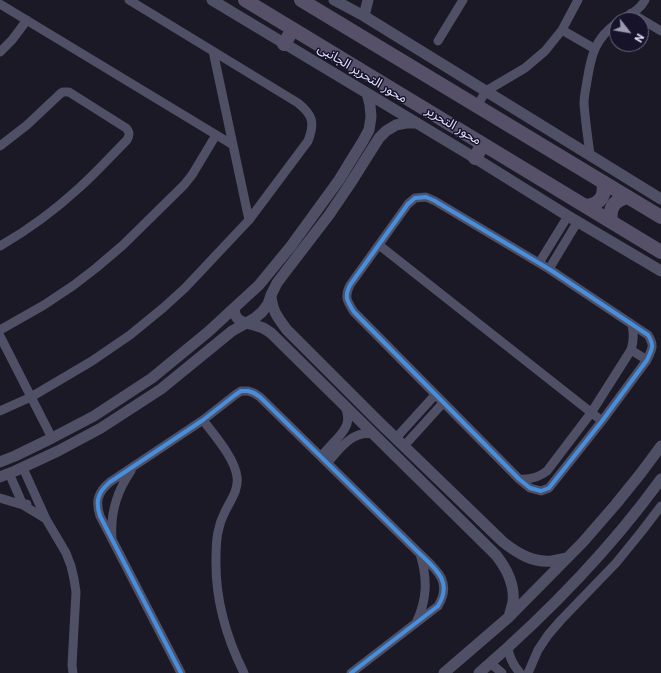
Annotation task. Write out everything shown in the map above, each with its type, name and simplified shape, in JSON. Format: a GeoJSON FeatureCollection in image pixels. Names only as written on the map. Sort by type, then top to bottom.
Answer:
{"type":"FeatureCollection","features":[{"type":"Feature","properties":{"kind":"main road","name":"محور التحرير"},"geometry":{"type":"LineString","coordinates":[[245,0],[661,252]]}},
{"type":"Feature","properties":{"kind":"main road"},"geometry":{"type":"LineString","coordinates":[[301,0],[661,217]]}},
{"type":"Feature","properties":{"kind":"main road"},"geometry":{"type":"LineString","coordinates":[[284,44],[293,29]]}},
{"type":"Feature","properties":{"kind":"main road"},"geometry":{"type":"LineString","coordinates":[[475,158],[483,144]]}},
{"type":"Feature","properties":{"kind":"main road"},"geometry":{"type":"LineString","coordinates":[[587,206],[593,205],[601,198],[604,193],[604,182]]}},
{"type":"Feature","properties":{"kind":"main road"},"geometry":{"type":"LineString","coordinates":[[611,221],[611,210],[613,205],[622,198],[628,197]]}},
{"type":"Feature","properties":{"kind":"street"},"geometry":{"type":"LineString","coordinates":[[0,411],[31,397],[92,361],[136,331],[163,308],[250,220],[308,141],[312,130],[312,119],[307,110],[298,103],[129,0]]}},
{"type":"Feature","properties":{"kind":"street","name":"محور التحرير الجانبى"},"geometry":{"type":"LineString","coordinates":[[212,0],[661,271]]}},
{"type":"Feature","properties":{"kind":"street"},"geometry":{"type":"LineString","coordinates":[[334,0],[364,16],[661,199]]}},
{"type":"Feature","properties":{"kind":"street"},"geometry":{"type":"LineString","coordinates":[[364,16],[368,0]]}},
{"type":"Feature","properties":{"kind":"street"},"geometry":{"type":"LineString","coordinates":[[438,41],[463,0]]}},
{"type":"Feature","properties":{"kind":"street"},"geometry":{"type":"LineString","coordinates":[[477,106],[486,91],[536,60],[562,30],[578,0]]}},
{"type":"Feature","properties":{"kind":"street"},"geometry":{"type":"LineString","coordinates":[[634,12],[639,9],[645,0]]}},
{"type":"Feature","properties":{"kind":"street"},"geometry":{"type":"LineString","coordinates":[[0,4],[233,145]]}},
{"type":"Feature","properties":{"kind":"street"},"geometry":{"type":"LineString","coordinates":[[0,52],[12,40],[26,20]]}},
{"type":"Feature","properties":{"kind":"street"},"geometry":{"type":"LineString","coordinates":[[649,24],[661,31]]}},
{"type":"Feature","properties":{"kind":"street"},"geometry":{"type":"LineString","coordinates":[[590,155],[584,101],[590,61],[600,40],[609,29]]}},
{"type":"Feature","properties":{"kind":"street"},"geometry":{"type":"LineString","coordinates":[[562,30],[595,49]]}},
{"type":"Feature","properties":{"kind":"street"},"geometry":{"type":"LineString","coordinates":[[213,51],[250,220]]}},
{"type":"Feature","properties":{"kind":"street"},"geometry":{"type":"LineString","coordinates":[[0,146],[27,125],[63,92],[69,92],[126,128],[129,132],[127,140],[80,187],[47,215],[13,239],[0,246]]}},
{"type":"Feature","properties":{"kind":"street"},"geometry":{"type":"LineString","coordinates":[[0,462],[52,438],[94,416],[152,378],[208,332],[258,285],[291,246],[339,180],[363,141],[369,130],[371,117],[370,105],[366,93]]}},
{"type":"Feature","properties":{"kind":"street"},"geometry":{"type":"LineString","coordinates":[[23,505],[17,492],[5,475],[23,468],[95,432],[127,412],[161,389],[232,331],[255,318],[268,304],[271,295],[286,271],[329,215],[378,138],[396,125],[417,123]]}},
{"type":"Feature","properties":{"kind":"street"},"geometry":{"type":"LineString","coordinates":[[0,330],[44,305],[74,285],[123,246],[184,185],[192,175],[216,134]]}},
{"type":"Feature","properties":{"kind":"street"},"geometry":{"type":"LineString","coordinates":[[363,141],[373,147]]}},
{"type":"Feature","properties":{"kind":"street"},"geometry":{"type":"LineString","coordinates":[[426,197],[436,201],[549,269],[648,336],[652,342],[652,350],[647,360],[602,421],[549,488],[541,491],[530,488],[519,479],[435,395],[360,317],[348,302],[346,293],[379,245],[408,204],[415,198],[426,197]]}},
{"type":"Feature","properties":{"kind":"street"},"geometry":{"type":"LineString","coordinates":[[539,263],[573,219]]}},
{"type":"Feature","properties":{"kind":"street"},"geometry":{"type":"LineString","coordinates":[[549,269],[573,219]]}},
{"type":"Feature","properties":{"kind":"street"},"geometry":{"type":"LineString","coordinates":[[379,245],[602,421]]}},
{"type":"Feature","properties":{"kind":"street"},"geometry":{"type":"LineString","coordinates":[[258,285],[264,285],[271,291],[272,304],[275,313],[287,330],[503,542],[517,553],[533,559],[550,561],[567,558]]}},
{"type":"Feature","properties":{"kind":"street"},"geometry":{"type":"LineString","coordinates":[[234,308],[236,317],[239,320],[265,328],[271,333],[496,556],[505,567],[512,583],[513,600],[509,617]]}},
{"type":"Feature","properties":{"kind":"street"},"geometry":{"type":"LineString","coordinates":[[519,479],[526,480],[541,476],[547,471],[591,413],[631,350],[634,341],[632,325]]}},
{"type":"Feature","properties":{"kind":"street"},"geometry":{"type":"LineString","coordinates":[[0,336],[52,438]]}},
{"type":"Feature","properties":{"kind":"street"},"geometry":{"type":"LineString","coordinates":[[631,350],[647,360]]}},
{"type":"Feature","properties":{"kind":"street"},"geometry":{"type":"LineString","coordinates":[[181,673],[100,516],[97,501],[104,487],[203,420],[241,391],[248,391],[260,396],[419,553],[442,578],[444,593],[438,606],[351,673]]}},
{"type":"Feature","properties":{"kind":"street"},"geometry":{"type":"LineString","coordinates":[[396,438],[435,395]]}},
{"type":"Feature","properties":{"kind":"street"},"geometry":{"type":"LineString","coordinates":[[404,446],[443,403]]}},
{"type":"Feature","properties":{"kind":"street"},"geometry":{"type":"LineString","coordinates":[[324,459],[346,428],[348,417],[345,406]]}},
{"type":"Feature","properties":{"kind":"street"},"geometry":{"type":"LineString","coordinates":[[203,420],[232,460],[237,478],[237,486],[218,529],[216,563],[219,597],[225,627],[244,673]]}},
{"type":"Feature","properties":{"kind":"street"},"geometry":{"type":"LineString","coordinates":[[324,459],[354,436],[373,434]]}},
{"type":"Feature","properties":{"kind":"street"},"geometry":{"type":"LineString","coordinates":[[444,673],[509,617],[583,542],[616,504],[661,446]]}},
{"type":"Feature","properties":{"kind":"street"},"geometry":{"type":"LineString","coordinates":[[113,541],[112,518],[114,506],[122,485],[134,466]]}},
{"type":"Feature","properties":{"kind":"street"},"geometry":{"type":"LineString","coordinates":[[23,468],[46,520],[66,553],[71,566],[76,592],[71,670]]}},
{"type":"Feature","properties":{"kind":"street"},"geometry":{"type":"LineString","coordinates":[[547,471],[556,479]]}},
{"type":"Feature","properties":{"kind":"street"},"geometry":{"type":"LineString","coordinates":[[478,673],[553,605],[600,556],[661,479]]}},
{"type":"Feature","properties":{"kind":"street"},"geometry":{"type":"LineString","coordinates":[[0,498],[31,487]]}},
{"type":"Feature","properties":{"kind":"street"},"geometry":{"type":"LineString","coordinates":[[0,498],[23,505],[46,520]]}},
{"type":"Feature","properties":{"kind":"street"},"geometry":{"type":"LineString","coordinates":[[23,505],[37,501]]}},
{"type":"Feature","properties":{"kind":"street"},"geometry":{"type":"LineString","coordinates":[[528,673],[538,650],[548,635],[616,563],[661,506]]}},
{"type":"Feature","properties":{"kind":"street"},"geometry":{"type":"LineString","coordinates":[[416,624],[423,605],[426,584],[424,568],[419,553]]}},
{"type":"Feature","properties":{"kind":"street"},"geometry":{"type":"LineString","coordinates":[[508,647],[512,663],[520,673]]}},
{"type":"Feature","properties":{"kind":"street"},"geometry":{"type":"LineString","coordinates":[[489,664],[502,673]]}},
{"type":"Feature","properties":{"kind":"cycle path"},"geometry":{"type":"LineString","coordinates":[[426,197],[549,269],[648,335],[652,342],[652,348],[647,360],[602,421],[549,488],[541,491],[530,488],[519,479],[354,312],[348,302],[347,293],[350,285],[408,204],[415,198],[426,197]]}},
{"type":"Feature","properties":{"kind":"cycle path"},"geometry":{"type":"LineString","coordinates":[[181,673],[100,516],[98,501],[100,493],[110,482],[203,420],[241,391],[248,391],[260,397],[436,570],[443,583],[444,590],[438,606],[351,673]]}}]}
